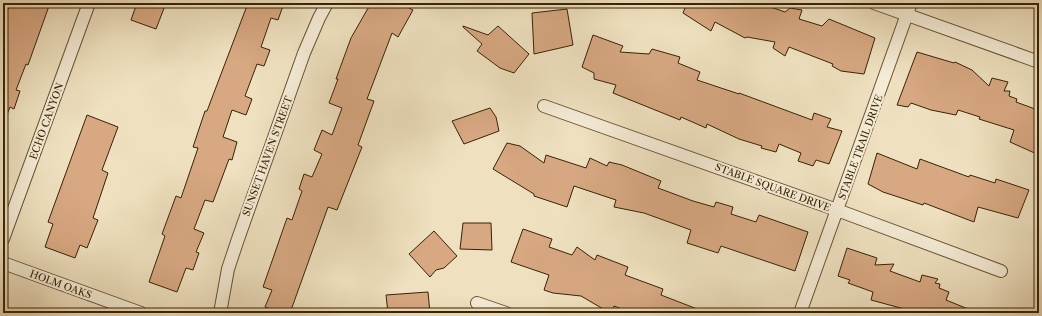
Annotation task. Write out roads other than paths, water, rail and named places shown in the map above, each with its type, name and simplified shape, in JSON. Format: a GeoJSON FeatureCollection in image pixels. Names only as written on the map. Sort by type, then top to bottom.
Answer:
{"type":"FeatureCollection","features":[{"type":"Feature","properties":{"kind":"street","name":"ECHO CANYON"},"geometry":{"type":"LineString","coordinates":[[3,239],[89,3]]}},
{"type":"Feature","properties":{"kind":"street","name":"SUNSET HAVEN STREET"},"geometry":{"type":"LineString","coordinates":[[220,313],[228,269],[238,239],[304,53],[327,3]]}},
{"type":"Feature","properties":{"kind":"street"},"geometry":{"type":"LineString","coordinates":[[874,3],[1039,62]]}},
{"type":"Feature","properties":{"kind":"street","name":"STABLE TRAIL DRIVE"},"geometry":{"type":"LineString","coordinates":[[800,313],[911,3]]}},
{"type":"Feature","properties":{"kind":"street","name":"STABLE SQUARE DRIVE"},"geometry":{"type":"LineString","coordinates":[[544,106],[837,210],[1001,271]]}},
{"type":"Feature","properties":{"kind":"street","name":"HOLM OAKS"},"geometry":{"type":"LineString","coordinates":[[3,263],[141,313]]}},
{"type":"Feature","properties":{"kind":"street"},"geometry":{"type":"LineString","coordinates":[[477,302],[506,313]]}}]}
